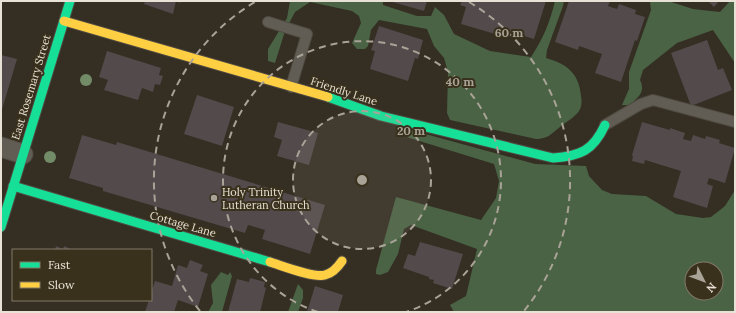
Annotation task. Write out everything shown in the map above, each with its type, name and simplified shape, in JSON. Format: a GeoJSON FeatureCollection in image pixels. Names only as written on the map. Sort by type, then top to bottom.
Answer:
{"type":"FeatureCollection","features":[{"type":"Feature","properties":{"kind":"street","name":"East Rosemary Street"},"geometry":{"type":"LineString","coordinates":[[1,227],[70,1]]}},
{"type":"Feature","properties":{"kind":"street","name":"Friendly Lane"},"geometry":{"type":"LineString","coordinates":[[64,21],[338,100],[381,116],[553,158],[567,158],[580,155],[589,150],[596,143],[605,125]]}},
{"type":"Feature","properties":{"kind":"street"},"geometry":{"type":"LineString","coordinates":[[1,148],[23,154]]}},
{"type":"Feature","properties":{"kind":"street","name":"Cottage Lane"},"geometry":{"type":"LineString","coordinates":[[13,186],[315,275],[321,276],[331,273],[342,261]]}},
{"type":"Feature","properties":{"kind":"lane"},"geometry":{"type":"LineString","coordinates":[[268,22],[307,34],[291,87]]}},
{"type":"Feature","properties":{"kind":"lane"},"geometry":{"type":"LineString","coordinates":[[605,125],[641,104],[653,100],[735,122]]}},
{"type":"Feature","properties":{"kind":"green space"},"geometry":{"type":"Polygon","coordinates":[[[290,1],[383,1],[383,5],[417,16],[431,16],[435,7],[444,15],[454,34],[490,51],[531,57],[546,30],[555,1],[564,1],[547,50],[546,58],[560,63],[575,75],[580,88],[582,100],[581,107],[575,115],[552,134],[540,139],[450,120],[447,113],[448,72],[444,58],[434,46],[427,29],[379,20],[371,30],[368,46],[365,49],[357,49],[352,43],[361,23],[359,16],[352,11],[310,2],[295,12],[285,31],[275,63],[268,61],[268,49],[287,18],[290,1]]]}},
{"type":"Feature","properties":{"kind":"green space"},"geometry":{"type":"Polygon","coordinates":[[[648,1],[668,1],[693,9],[720,12],[730,1],[735,1],[735,63],[713,30],[677,43],[643,70],[640,80],[642,84],[642,91],[630,105],[622,105],[629,89],[629,72],[651,10],[650,2],[648,1]]]}},
{"type":"Feature","properties":{"kind":"green space"},"geometry":{"type":"Polygon","coordinates":[[[400,127],[535,164],[586,166],[589,176],[602,190],[612,194],[646,196],[676,214],[703,218],[711,217],[725,206],[735,190],[735,312],[454,312],[450,305],[466,296],[477,249],[411,225],[404,229],[398,254],[388,272],[380,275],[376,274],[396,197],[481,220],[496,198],[499,181],[494,164],[400,135],[398,133],[400,127]]]}},
{"type":"Feature","properties":{"kind":"green space"},"geometry":{"type":"Polygon","coordinates":[[[221,272],[228,275],[230,272],[232,276],[222,312],[208,312],[213,303],[211,285],[221,272]]]}},
{"type":"Feature","properties":{"kind":"green space"},"geometry":{"type":"Polygon","coordinates":[[[298,284],[303,290],[303,298],[298,312],[288,312],[298,284]]]}},
{"type":"Feature","properties":{"kind":"building"},"geometry":{"type":"Polygon","coordinates":[[[145,1],[176,1],[173,14],[144,4],[145,1]]]}},
{"type":"Feature","properties":{"kind":"building"},"geometry":{"type":"Polygon","coordinates":[[[389,1],[427,1],[424,11],[389,1]]]}},
{"type":"Feature","properties":{"kind":"building"},"geometry":{"type":"Polygon","coordinates":[[[462,1],[546,1],[534,39],[497,28],[495,34],[461,24],[466,7],[460,5],[462,1]]]}},
{"type":"Feature","properties":{"kind":"building"},"geometry":{"type":"Polygon","coordinates":[[[569,1],[610,1],[608,6],[617,9],[619,4],[636,10],[635,14],[645,17],[637,41],[635,40],[621,82],[595,73],[602,54],[579,46],[578,50],[555,42],[569,1]]]}},
{"type":"Feature","properties":{"kind":"building"},"geometry":{"type":"Polygon","coordinates":[[[708,1],[719,1],[714,7],[708,1]]]}},
{"type":"Feature","properties":{"kind":"building"},"geometry":{"type":"Polygon","coordinates":[[[379,26],[423,40],[418,59],[415,58],[408,81],[370,69],[375,51],[371,50],[379,26]]]}},
{"type":"Feature","properties":{"kind":"building"},"geometry":{"type":"Polygon","coordinates":[[[707,40],[718,70],[723,68],[732,90],[691,106],[671,53],[707,40]]]}},
{"type":"Feature","properties":{"kind":"building"},"geometry":{"type":"Polygon","coordinates":[[[107,51],[161,68],[159,75],[163,76],[160,85],[155,84],[153,92],[142,88],[138,100],[104,90],[108,80],[99,77],[107,51]]]}},
{"type":"Feature","properties":{"kind":"building"},"geometry":{"type":"Polygon","coordinates":[[[1,55],[17,59],[1,113],[1,55]]]}},
{"type":"Feature","properties":{"kind":"building"},"geometry":{"type":"Polygon","coordinates":[[[197,95],[234,107],[222,146],[184,134],[197,95]]]}},
{"type":"Feature","properties":{"kind":"building"},"geometry":{"type":"Polygon","coordinates":[[[278,122],[318,133],[309,165],[277,156],[282,140],[274,137],[278,122]]]}},
{"type":"Feature","properties":{"kind":"building"},"geometry":{"type":"Polygon","coordinates":[[[642,122],[685,133],[683,139],[691,141],[693,135],[705,139],[706,136],[720,140],[719,143],[735,148],[725,183],[709,178],[707,184],[713,186],[707,208],[673,197],[681,171],[645,160],[644,164],[632,161],[632,155],[642,122]]]}},
{"type":"Feature","properties":{"kind":"building","name":"Holy Trinity Lutheran Church"},"geometry":{"type":"Polygon","coordinates":[[[82,135],[116,145],[117,142],[325,205],[310,254],[262,239],[265,230],[248,225],[245,233],[103,191],[103,188],[69,178],[82,135]]]}},
{"type":"Feature","properties":{"kind":"building"},"geometry":{"type":"Polygon","coordinates":[[[420,242],[463,254],[452,289],[433,283],[434,280],[429,279],[429,277],[403,268],[408,254],[415,256],[420,242]]]}},
{"type":"Feature","properties":{"kind":"building"},"geometry":{"type":"Polygon","coordinates":[[[56,246],[63,249],[55,249],[56,246]]]}},
{"type":"Feature","properties":{"kind":"building"},"geometry":{"type":"Polygon","coordinates":[[[64,246],[71,249],[63,249],[64,246]]]}},
{"type":"Feature","properties":{"kind":"building"},"geometry":{"type":"Polygon","coordinates":[[[190,260],[203,265],[200,271],[208,274],[198,307],[178,300],[174,312],[145,312],[149,301],[152,301],[152,290],[155,281],[172,286],[178,265],[187,268],[190,260]]]}},
{"type":"Feature","properties":{"kind":"building"},"geometry":{"type":"Polygon","coordinates":[[[250,278],[265,282],[264,287],[266,288],[260,312],[228,312],[237,279],[249,282],[250,278]]]}},
{"type":"Feature","properties":{"kind":"building"},"geometry":{"type":"Polygon","coordinates":[[[315,286],[343,295],[338,312],[307,312],[315,286]]]}},
{"type":"Feature","properties":{"kind":"traffic: fast"},"geometry":{"type":"LineString","coordinates":[[1,227],[70,1]]}},
{"type":"Feature","properties":{"kind":"traffic: fast"},"geometry":{"type":"LineString","coordinates":[[328,97],[381,116],[553,158],[571,156],[585,150],[596,141],[605,125]]}},
{"type":"Feature","properties":{"kind":"traffic: fast"},"geometry":{"type":"LineString","coordinates":[[13,186],[270,262]]}},
{"type":"Feature","properties":{"kind":"traffic: slow"},"geometry":{"type":"LineString","coordinates":[[64,21],[328,97]]}},
{"type":"Feature","properties":{"kind":"traffic: slow"},"geometry":{"type":"LineString","coordinates":[[270,262],[313,275],[325,275],[337,268],[342,261]]}},
{"type":"Feature","properties":{"kind":"place","name":"Holy Trinity Lutheran Church"},"geometry":{"type":"Point","coordinates":[214,198]}}]}
